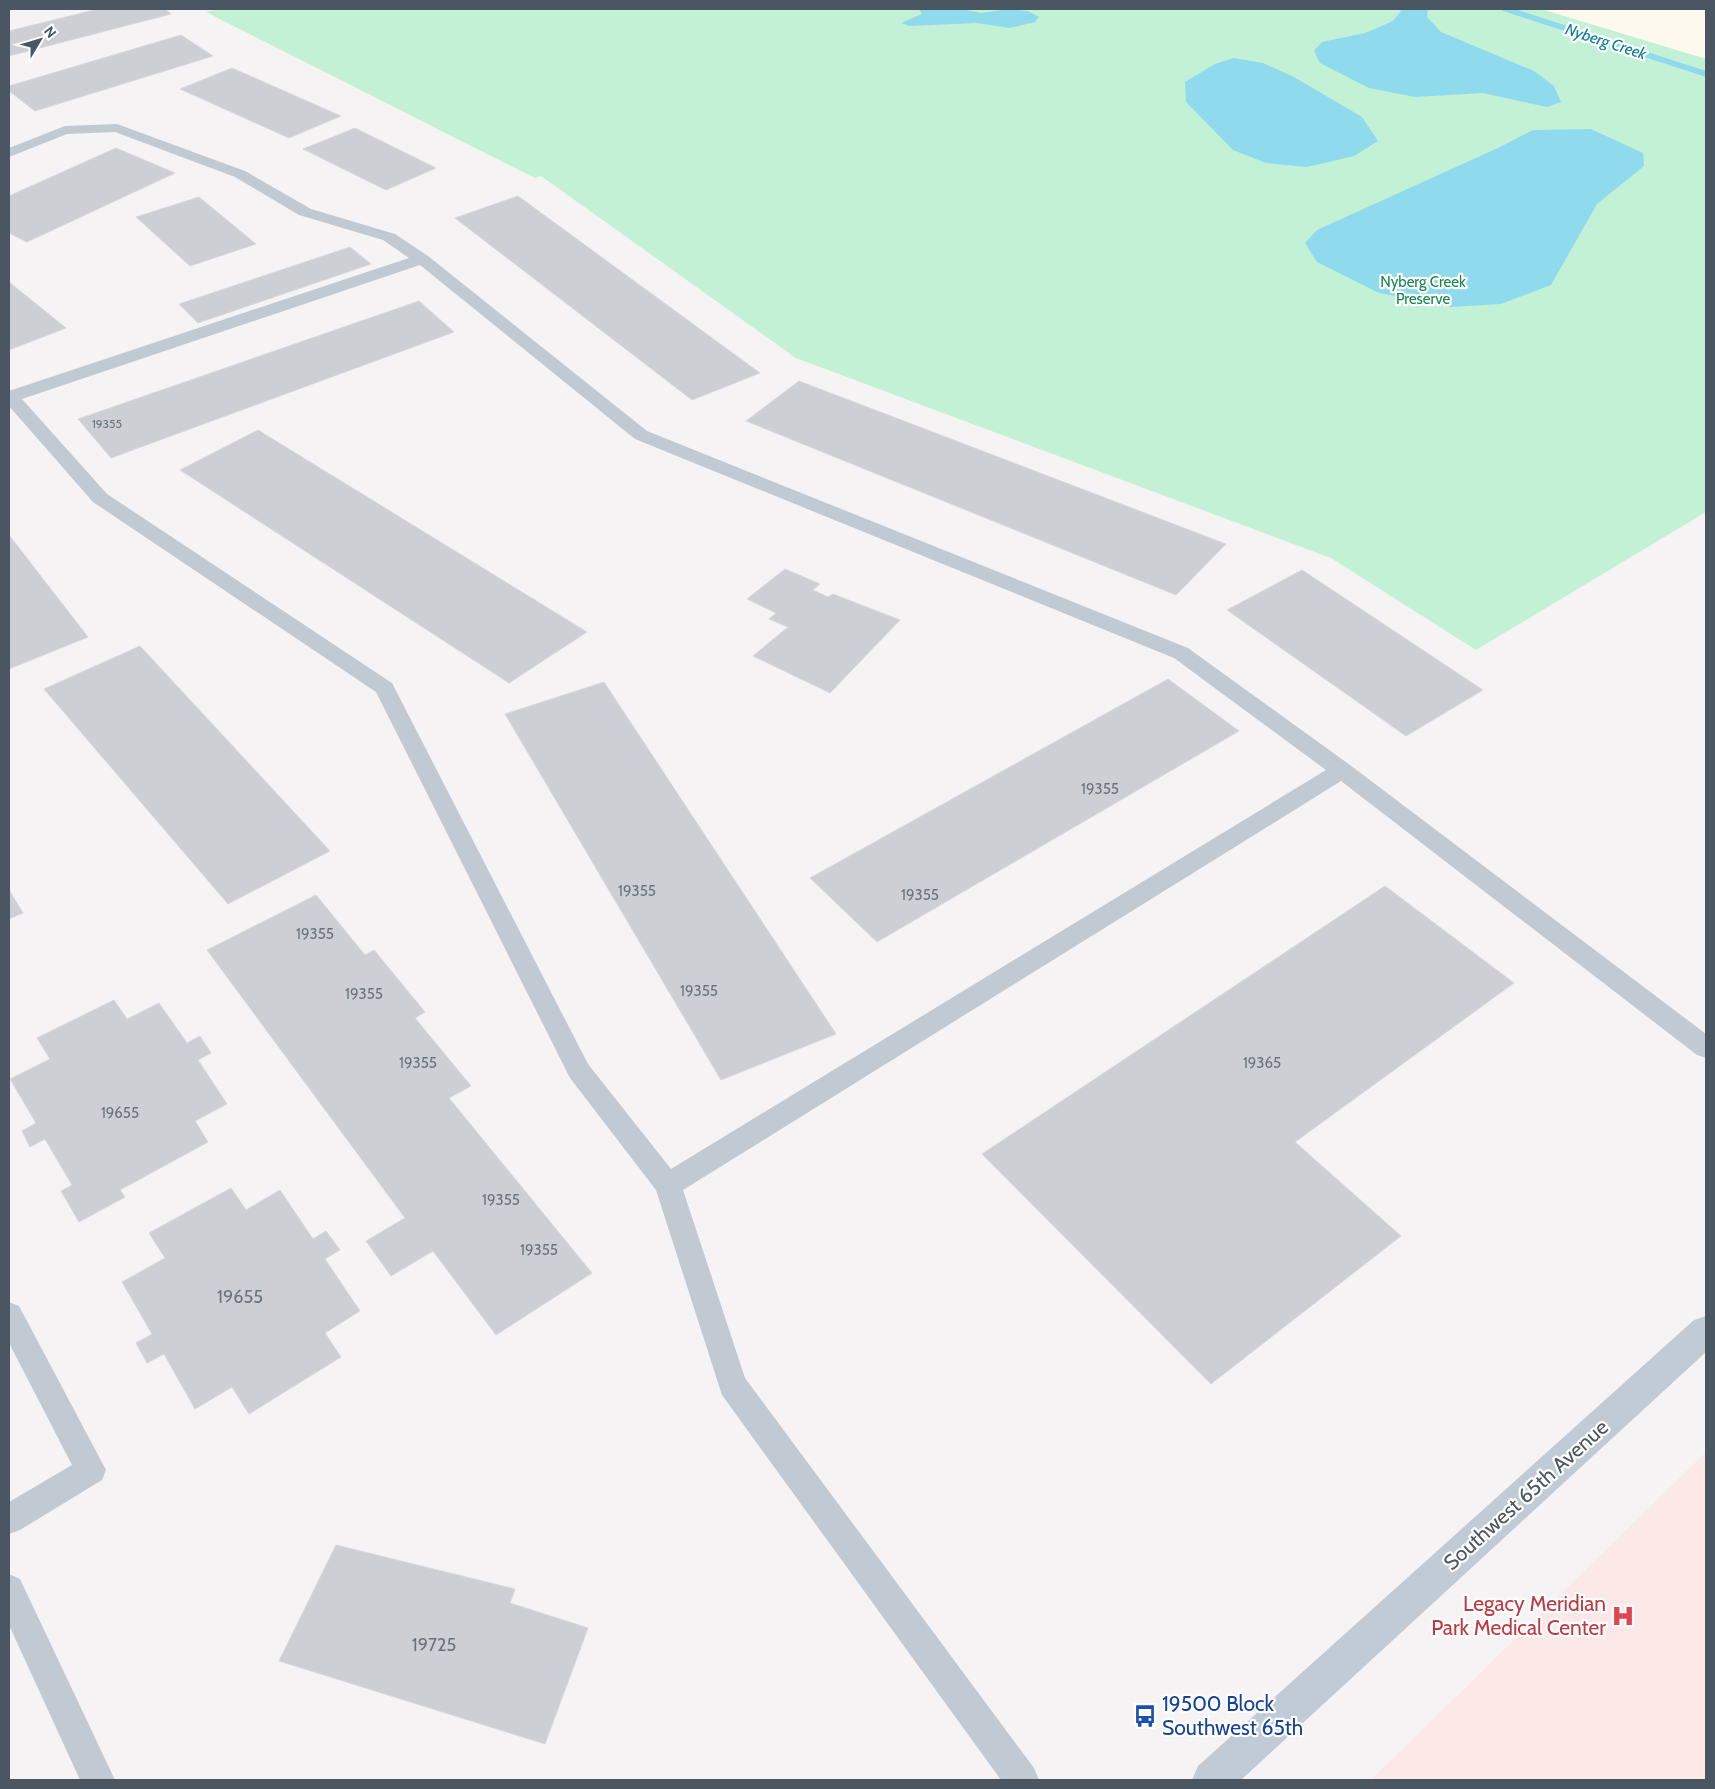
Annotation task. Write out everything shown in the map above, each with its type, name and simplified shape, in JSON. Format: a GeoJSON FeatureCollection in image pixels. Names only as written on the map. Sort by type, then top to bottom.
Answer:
{"type":"FeatureCollection","features":[{"type":"Feature","properties":{"kind":"main road","name":"Southwest 65th Avenue"},"geometry":{"type":"LineString","coordinates":[[1212,1780],[1706,1331]]}},
{"type":"Feature","properties":{"kind":"lane"},"geometry":{"type":"LineString","coordinates":[[9,153],[66,130],[117,128],[240,174],[305,212],[389,237],[422,259],[641,435],[1181,653],[1342,770],[1706,1048]]}},
{"type":"Feature","properties":{"kind":"lane"},"geometry":{"type":"LineString","coordinates":[[422,259],[10,396],[100,498],[384,688],[579,1070],[668,1185],[732,1385],[1022,1780]]}},
{"type":"Feature","properties":{"kind":"lane"},"geometry":{"type":"LineString","coordinates":[[668,1185],[1342,770]]}},
{"type":"Feature","properties":{"kind":"lane"},"geometry":{"type":"LineString","coordinates":[[9,1315],[91,1470],[9,1520]]}},
{"type":"Feature","properties":{"kind":"lane"},"geometry":{"type":"LineString","coordinates":[[9,1590],[98,1780]]}},
{"type":"Feature","properties":{"kind":"shaded area"},"geometry":{"type":"Polygon","coordinates":[[[1541,9],[1706,9],[1706,59],[1541,9]]]}},
{"type":"Feature","properties":{"kind":"shaded area","name":"Legacy Meridian Park Medical Center"},"geometry":{"type":"Polygon","coordinates":[[[1706,1452],[1706,1780],[1371,1780],[1706,1452]]]}},
{"type":"Feature","properties":{"kind":"green space","name":"Nyberg Creek Preserve"},"geometry":{"type":"Polygon","coordinates":[[[219,9],[1541,9],[1706,59],[1706,512],[1476,650],[1331,558],[796,358],[541,176],[535,178],[206,12],[219,9]]]}},
{"type":"Feature","properties":{"kind":"water"},"geometry":{"type":"Polygon","coordinates":[[[919,9],[962,9],[981,13],[1009,9],[1028,11],[1039,17],[1035,22],[1009,28],[977,23],[910,26],[901,23],[922,14],[919,9]]]}},
{"type":"Feature","properties":{"kind":"water"},"geometry":{"type":"Polygon","coordinates":[[[1399,9],[1428,9],[1427,17],[1441,32],[1534,71],[1554,86],[1561,102],[1547,107],[1483,93],[1415,97],[1369,88],[1320,63],[1314,51],[1322,42],[1365,33],[1393,21],[1401,11],[1399,9]]]}},
{"type":"Feature","properties":{"kind":"water"},"geometry":{"type":"Polygon","coordinates":[[[1234,58],[1263,63],[1294,77],[1362,117],[1378,141],[1354,156],[1307,167],[1266,163],[1233,150],[1186,102],[1185,82],[1215,64],[1234,58]]]}},
{"type":"Feature","properties":{"kind":"water"},"geometry":{"type":"Polygon","coordinates":[[[1591,129],[1643,153],[1644,166],[1597,204],[1551,285],[1501,304],[1451,307],[1379,293],[1317,262],[1305,243],[1317,230],[1500,147],[1533,130],[1591,129]]]}},
{"type":"Feature","properties":{"kind":"building"},"geometry":{"type":"Polygon","coordinates":[[[98,9],[165,9],[171,14],[9,56],[9,31],[98,9]]]}},
{"type":"Feature","properties":{"kind":"building"},"geometry":{"type":"Polygon","coordinates":[[[181,35],[213,56],[35,111],[9,91],[9,86],[181,35]]]}},
{"type":"Feature","properties":{"kind":"building"},"geometry":{"type":"Polygon","coordinates":[[[232,68],[341,116],[289,138],[180,89],[232,68]]]}},
{"type":"Feature","properties":{"kind":"building"},"geometry":{"type":"Polygon","coordinates":[[[355,128],[436,168],[386,190],[303,149],[355,128]]]}},
{"type":"Feature","properties":{"kind":"building"},"geometry":{"type":"Polygon","coordinates":[[[116,148],[175,173],[27,242],[9,233],[9,196],[116,148]]]}},
{"type":"Feature","properties":{"kind":"building"},"geometry":{"type":"Polygon","coordinates":[[[518,196],[760,373],[692,400],[455,218],[518,196]]]}},
{"type":"Feature","properties":{"kind":"building"},"geometry":{"type":"Polygon","coordinates":[[[199,197],[256,244],[190,266],[136,217],[199,197]]]}},
{"type":"Feature","properties":{"kind":"building"},"geometry":{"type":"Polygon","coordinates":[[[350,247],[371,264],[198,323],[179,304],[350,247]]]}},
{"type":"Feature","properties":{"kind":"building"},"geometry":{"type":"Polygon","coordinates":[[[9,282],[66,328],[9,350],[9,282]]]}},
{"type":"Feature","properties":{"kind":"building"},"geometry":{"type":"Polygon","coordinates":[[[419,301],[454,332],[111,458],[78,419],[419,301]]]}},
{"type":"Feature","properties":{"kind":"building"},"geometry":{"type":"Polygon","coordinates":[[[799,381],[1226,544],[1176,595],[746,421],[799,381]]]}},
{"type":"Feature","properties":{"kind":"building"},"geometry":{"type":"Polygon","coordinates":[[[258,430],[587,632],[509,683],[180,470],[258,430]]]}},
{"type":"Feature","properties":{"kind":"building"},"geometry":{"type":"Polygon","coordinates":[[[9,535],[88,637],[9,669],[9,535]]]}},
{"type":"Feature","properties":{"kind":"building"},"geometry":{"type":"Polygon","coordinates":[[[785,569],[820,584],[813,590],[828,597],[833,594],[900,620],[830,693],[753,656],[788,627],[769,619],[776,613],[747,599],[785,569]]]}},
{"type":"Feature","properties":{"kind":"building"},"geometry":{"type":"Polygon","coordinates":[[[1302,570],[1483,690],[1406,736],[1227,610],[1302,570]]]}},
{"type":"Feature","properties":{"kind":"building"},"geometry":{"type":"Polygon","coordinates":[[[140,646],[330,851],[228,904],[44,689],[140,646]]]}},
{"type":"Feature","properties":{"kind":"building"},"geometry":{"type":"Polygon","coordinates":[[[1168,679],[1239,731],[877,942],[810,878],[1168,679]]]}},
{"type":"Feature","properties":{"kind":"building"},"geometry":{"type":"Polygon","coordinates":[[[604,682],[836,1034],[721,1080],[505,714],[604,682]]]}},
{"type":"Feature","properties":{"kind":"building"},"geometry":{"type":"Polygon","coordinates":[[[1385,886],[1514,983],[1295,1142],[1401,1236],[1211,1384],[982,1154],[1385,886]]]}},
{"type":"Feature","properties":{"kind":"building"},"geometry":{"type":"Polygon","coordinates":[[[9,890],[23,913],[9,919],[9,890]]]}},
{"type":"Feature","properties":{"kind":"building"},"geometry":{"type":"Polygon","coordinates":[[[316,895],[365,955],[374,950],[425,1012],[415,1018],[471,1086],[449,1098],[592,1273],[496,1335],[433,1251],[391,1276],[366,1241],[405,1218],[207,950],[316,895]]]}},
{"type":"Feature","properties":{"kind":"building"},"geometry":{"type":"Polygon","coordinates":[[[114,1000],[127,1019],[159,1003],[187,1043],[200,1036],[211,1053],[198,1060],[227,1104],[195,1121],[208,1142],[120,1190],[125,1197],[79,1222],[61,1191],[72,1185],[45,1139],[30,1147],[22,1131],[36,1123],[10,1079],[50,1059],[37,1038],[114,1000]]]}},
{"type":"Feature","properties":{"kind":"building"},"geometry":{"type":"Polygon","coordinates":[[[231,1188],[246,1210],[280,1190],[313,1239],[326,1231],[340,1250],[325,1259],[360,1311],[325,1333],[341,1357],[249,1414],[232,1387],[195,1409],[164,1354],[147,1363],[136,1343],[152,1334],[122,1282],[165,1258],[149,1233],[231,1188]]]}},
{"type":"Feature","properties":{"kind":"building"},"geometry":{"type":"Polygon","coordinates":[[[336,1545],[515,1589],[510,1603],[588,1628],[545,1744],[279,1661],[336,1545]]]}},
{"type":"Feature","properties":{"kind":"waterway","name":"Nyberg Creek"},"geometry":{"type":"LineString","coordinates":[[1506,9],[1706,74]]}},
{"type":"Feature","properties":{"kind":"place","name":"Legacy Meridian Park Medical Center"},"geometry":{"type":"Point","coordinates":[1623,1616]}},
{"type":"Feature","properties":{"kind":"place","name":"19500 Block Southwest 65th"},"geometry":{"type":"Point","coordinates":[1145,1716]}}]}
